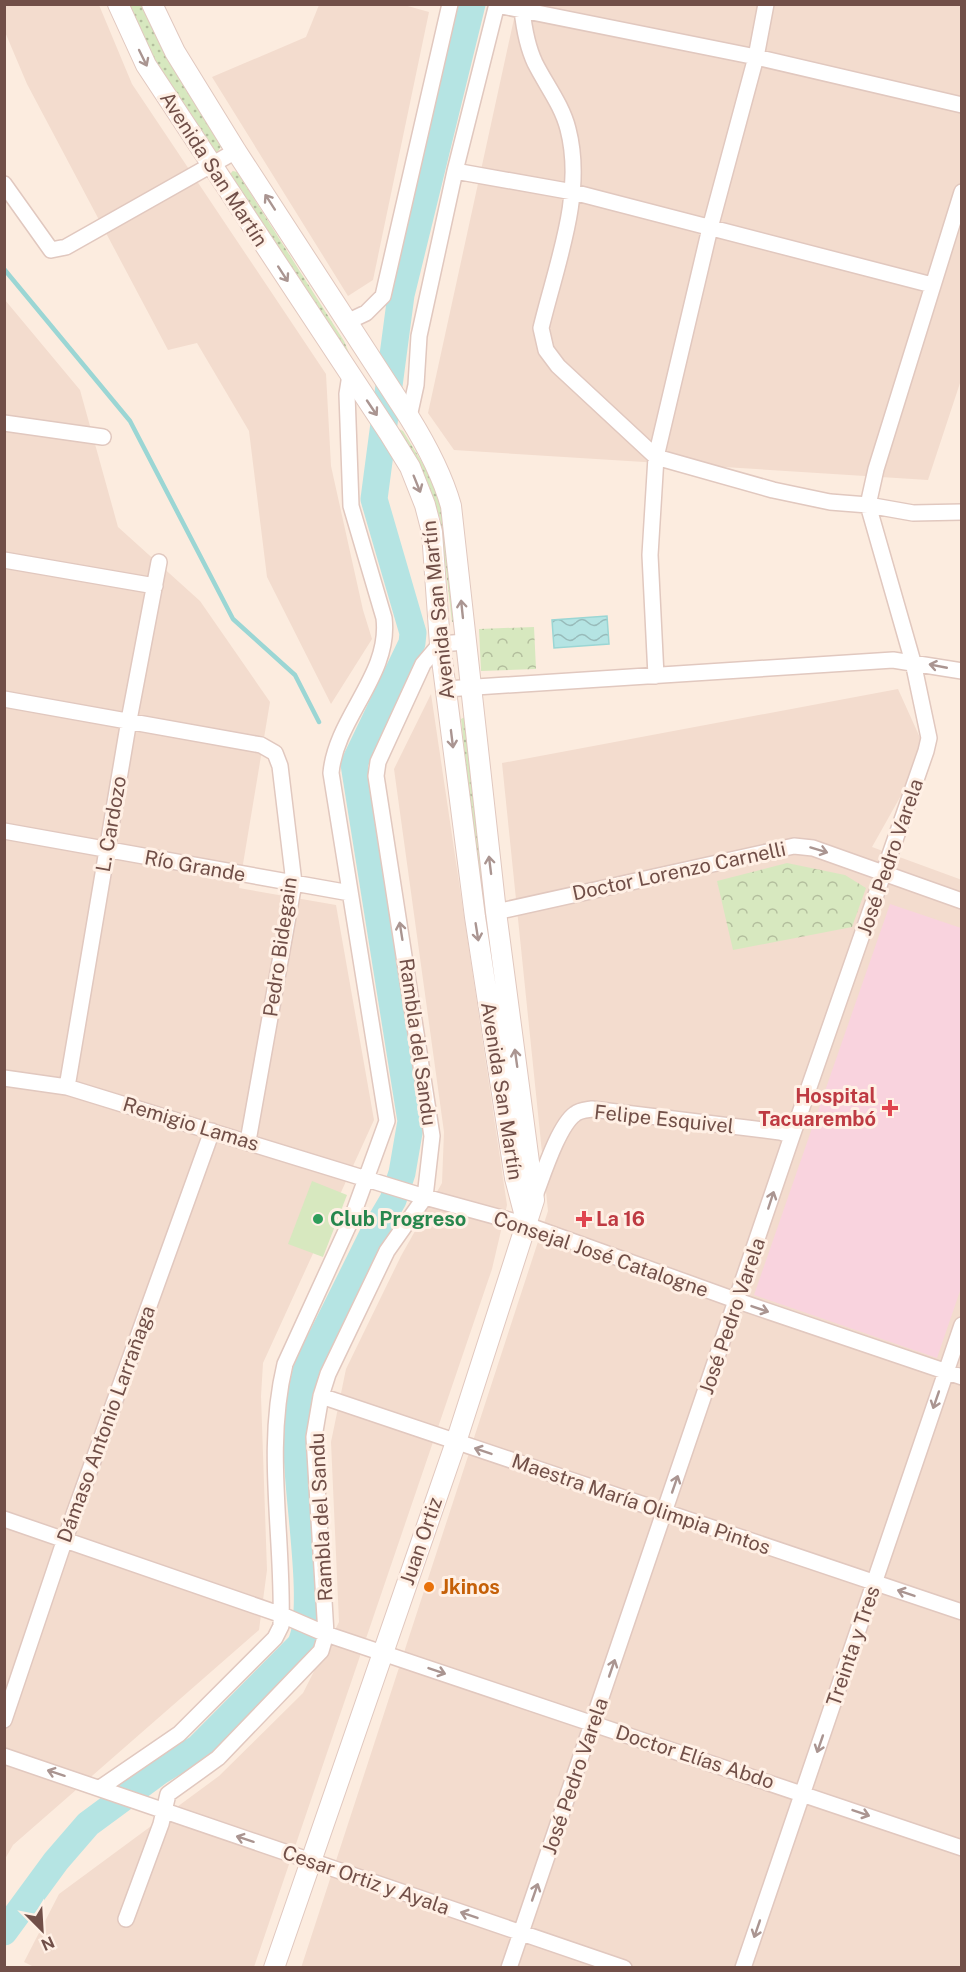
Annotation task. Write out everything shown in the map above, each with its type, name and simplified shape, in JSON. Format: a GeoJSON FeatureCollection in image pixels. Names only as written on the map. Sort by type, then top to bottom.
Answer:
{"type":"FeatureCollection","features":[{"type":"Feature","properties":{"kind":"street","name":"Avenida San Martín"},"geometry":{"type":"LineString","coordinates":[[118,4],[146,65],[389,433],[410,467],[426,505],[432,532],[440,644],[475,917],[515,1178],[527,1226]]}},
{"type":"Feature","properties":{"kind":"street","name":"Avenida San Martín"},"geometry":{"type":"LineString","coordinates":[[152,4],[175,52],[236,151],[410,417],[439,470],[452,506],[496,912],[534,1200]]}},
{"type":"Feature","properties":{"kind":"street"},"geometry":{"type":"LineString","coordinates":[[349,321],[366,313],[383,296],[450,4]]}},
{"type":"Feature","properties":{"kind":"street"},"geometry":{"type":"LineString","coordinates":[[656,676],[650,555],[656,457],[710,228],[756,57],[766,4]]}},
{"type":"Feature","properties":{"kind":"street"},"geometry":{"type":"LineString","coordinates":[[410,417],[416,385],[419,336],[455,171],[497,5],[756,57],[962,105]]}},
{"type":"Feature","properties":{"kind":"street"},"geometry":{"type":"LineString","coordinates":[[522,10],[525,35],[535,62],[568,129],[573,192],[541,328],[546,350],[558,366],[656,457],[773,490],[830,502],[868,505],[913,513],[962,512]]}},
{"type":"Feature","properties":{"kind":"street"},"geometry":{"type":"LineString","coordinates":[[4,184],[51,250],[66,247],[236,151]]}},
{"type":"Feature","properties":{"kind":"street"},"geometry":{"type":"LineString","coordinates":[[455,171],[573,192],[933,285]]}},
{"type":"Feature","properties":{"kind":"street"},"geometry":{"type":"LineString","coordinates":[[868,505],[876,469],[962,192]]}},
{"type":"Feature","properties":{"kind":"street"},"geometry":{"type":"LineString","coordinates":[[104,1789],[186,1727],[275,1638],[287,1618],[274,1443],[280,1382],[285,1364],[370,1180],[386,1131],[387,1121],[330,773],[332,758],[383,651],[386,634],[384,618],[351,506],[347,394],[353,379]]}},
{"type":"Feature","properties":{"kind":"street"},"geometry":{"type":"LineString","coordinates":[[4,423],[103,437]]}},
{"type":"Feature","properties":{"kind":"street","name":"José Pedro Varela"},"geometry":{"type":"LineString","coordinates":[[509,1968],[929,738],[914,662],[868,505]]}},
{"type":"Feature","properties":{"kind":"street"},"geometry":{"type":"LineString","coordinates":[[4,560],[155,586]]}},
{"type":"Feature","properties":{"kind":"street","name":"L. Cardozo"},"geometry":{"type":"LineString","coordinates":[[67,1087],[106,851],[159,562]]}},
{"type":"Feature","properties":{"kind":"street"},"geometry":{"type":"LineString","coordinates":[[440,644],[465,642]]}},
{"type":"Feature","properties":{"kind":"street","name":"Rambla del Sandu"},"geometry":{"type":"LineString","coordinates":[[320,1632],[314,1437],[321,1396],[328,1374],[387,1251],[420,1195],[431,1119],[376,776],[378,762],[423,664],[440,644]]}},
{"type":"Feature","properties":{"kind":"street"},"geometry":{"type":"LineString","coordinates":[[446,688],[893,660],[962,671]]}},
{"type":"Feature","properties":{"kind":"street"},"geometry":{"type":"LineString","coordinates":[[4,699],[129,720]]}},
{"type":"Feature","properties":{"kind":"street","name":"Pedro Bidegain"},"geometry":{"type":"LineString","coordinates":[[129,720],[261,745],[275,753],[280,766],[294,883],[248,1141]]}},
{"type":"Feature","properties":{"kind":"street","name":"Río Grande"},"geometry":{"type":"LineString","coordinates":[[4,831],[350,893]]}},
{"type":"Feature","properties":{"kind":"street","name":"Doctor Lorenzo Carnelli"},"geometry":{"type":"LineString","coordinates":[[496,912],[794,846],[813,848],[962,901]]}},
{"type":"Feature","properties":{"kind":"street","name":"Remigio Lamas"},"geometry":{"type":"LineString","coordinates":[[4,1078],[67,1087],[370,1180]]}},
{"type":"Feature","properties":{"kind":"street","name":"Felipe Esquivel"},"geometry":{"type":"LineString","coordinates":[[572,1115],[579,1110],[592,1109],[780,1132],[792,1136]]}},
{"type":"Feature","properties":{"kind":"street","name":"Juan Ortiz"},"geometry":{"type":"LineString","coordinates":[[274,1968],[456,1442],[534,1200],[554,1149],[572,1115]]}},
{"type":"Feature","properties":{"kind":"street","name":"Dámaso Antonio Larrañaga"},"geometry":{"type":"LineString","coordinates":[[4,1720],[65,1539],[213,1131]]}},
{"type":"Feature","properties":{"kind":"street","name":"Consejal José Catalogne"},"geometry":{"type":"LineString","coordinates":[[370,1180],[527,1226],[962,1377]]}},
{"type":"Feature","properties":{"kind":"street","name":"Treinta y Tres"},"geometry":{"type":"LineString","coordinates":[[743,1968],[962,1325]]}},
{"type":"Feature","properties":{"kind":"street","name":"Maestra María Olimpia Pintos"},"geometry":{"type":"LineString","coordinates":[[321,1396],[962,1612]]}},
{"type":"Feature","properties":{"kind":"street","name":"Doctor Elías Abdo"},"geometry":{"type":"LineString","coordinates":[[4,1519],[287,1618],[320,1632],[962,1848]]}},
{"type":"Feature","properties":{"kind":"street"},"geometry":{"type":"LineString","coordinates":[[126,1919],[161,1824],[168,1794],[218,1758],[321,1651],[320,1632]]}},
{"type":"Feature","properties":{"kind":"street","name":"Cesar Ortiz y Ayala"},"geometry":{"type":"LineString","coordinates":[[4,1756],[624,1968]]}},
{"type":"Feature","properties":{"kind":"shaded area"},"geometry":{"type":"Polygon","coordinates":[[[4,5],[99,5],[132,84],[326,374],[331,466],[363,610],[372,639],[331,704],[267,577],[249,431],[197,343],[168,350],[27,84],[5,32],[4,5]]]}},
{"type":"Feature","properties":{"kind":"shaded area"},"geometry":{"type":"Polygon","coordinates":[[[319,5],[404,5],[429,12],[373,280],[348,296],[212,77],[306,37],[319,5]]]}},
{"type":"Feature","properties":{"kind":"shaded area"},"geometry":{"type":"Polygon","coordinates":[[[517,5],[961,5],[961,380],[928,480],[454,450],[428,413],[517,5]]]}},
{"type":"Feature","properties":{"kind":"shaded area"},"geometry":{"type":"Polygon","coordinates":[[[5,300],[80,390],[118,527],[200,601],[270,702],[239,888],[336,905],[374,1120],[263,1363],[261,1396],[267,1570],[259,1630],[13,1845],[5,1859],[5,300]]]}},
{"type":"Feature","properties":{"kind":"shaded area"},"geometry":{"type":"Polygon","coordinates":[[[898,689],[926,751],[872,847],[962,880],[961,1967],[301,1968],[548,1211],[502,763],[898,689]]]}},
{"type":"Feature","properties":{"kind":"shaded area"},"geometry":{"type":"Polygon","coordinates":[[[431,694],[507,1205],[492,1269],[254,1967],[36,1968],[24,1962],[59,1894],[219,1776],[303,1693],[339,1622],[331,1442],[346,1369],[401,1256],[442,1183],[444,1132],[394,769],[431,694]]]}},
{"type":"Feature","properties":{"kind":"shaded area","name":"Hospital Tacuarembó"},"geometry":{"type":"Polygon","coordinates":[[[890,904],[961,928],[961,1288],[937,1358],[754,1295],[890,904]]]}},
{"type":"Feature","properties":{"kind":"green space"},"geometry":{"type":"Polygon","coordinates":[[[126,5],[141,5],[168,59],[222,145],[217,153],[212,152],[156,66],[126,5]]]}},
{"type":"Feature","properties":{"kind":"green space"},"geometry":{"type":"Polygon","coordinates":[[[233,171],[237,172],[344,341],[352,360],[228,176],[233,171]]]}},
{"type":"Feature","properties":{"kind":"green space"},"geometry":{"type":"Polygon","coordinates":[[[395,427],[403,431],[431,477],[444,516],[455,622],[452,622],[440,519],[429,487],[395,427]]]}},
{"type":"Feature","properties":{"kind":"green space"},"geometry":{"type":"Polygon","coordinates":[[[534,627],[536,669],[481,671],[479,629],[534,627]]]}},
{"type":"Feature","properties":{"kind":"green space"},"geometry":{"type":"Polygon","coordinates":[[[465,717],[524,1167],[484,928],[461,719],[465,717]]]}},
{"type":"Feature","properties":{"kind":"green space"},"geometry":{"type":"Polygon","coordinates":[[[787,863],[845,875],[866,888],[852,927],[733,950],[717,881],[787,863]]]}},
{"type":"Feature","properties":{"kind":"green space","name":"Club Progreso"},"geometry":{"type":"Polygon","coordinates":[[[312,1181],[347,1195],[323,1257],[288,1244],[312,1181]]]}},
{"type":"Feature","properties":{"kind":"water"},"geometry":{"type":"Polygon","coordinates":[[[607,616],[609,644],[554,648],[552,620],[607,616]]]}},
{"type":"Feature","properties":{"kind":"waterway"},"geometry":{"type":"LineString","coordinates":[[4,1932],[56,1861],[88,1824],[160,1771],[198,1748],[300,1645],[305,1628],[307,1577],[297,1461],[303,1385],[307,1367],[373,1234],[393,1200],[402,1173],[411,1121],[354,764],[412,643],[413,633],[374,499],[401,295],[472,4]]}},
{"type":"Feature","properties":{"kind":"waterway"},"geometry":{"type":"LineString","coordinates":[[4,269],[130,421],[233,619],[295,675],[319,722]]}},
{"type":"Feature","properties":{"kind":"place","name":"Hospital Tacuarembó"},"geometry":{"type":"Point","coordinates":[890,1108]}},
{"type":"Feature","properties":{"kind":"place","name":"Club Progreso"},"geometry":{"type":"Point","coordinates":[318,1219]}},
{"type":"Feature","properties":{"kind":"place","name":"La 16"},"geometry":{"type":"Point","coordinates":[584,1219]}},
{"type":"Feature","properties":{"kind":"place","name":"Jkinos"},"geometry":{"type":"Point","coordinates":[429,1587]}}]}
